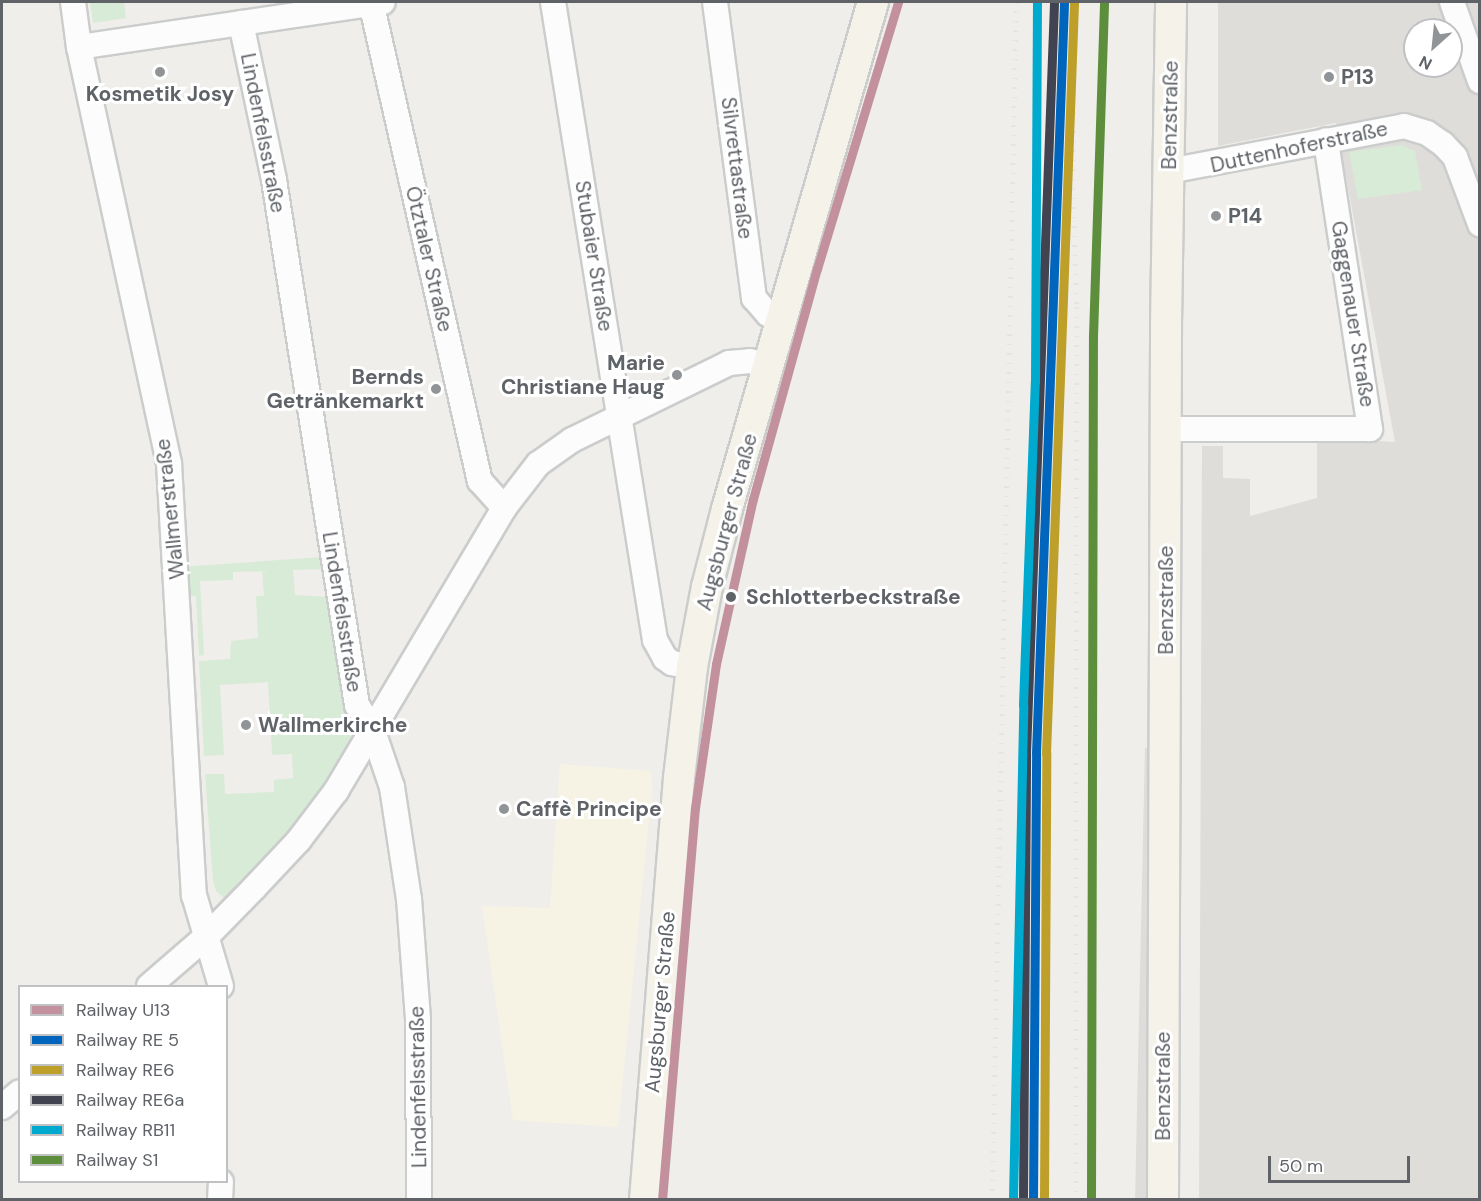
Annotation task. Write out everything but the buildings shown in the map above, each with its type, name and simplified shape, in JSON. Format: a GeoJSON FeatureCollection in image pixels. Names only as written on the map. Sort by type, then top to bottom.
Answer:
{"type":"FeatureCollection","features":[{"type":"Feature","properties":{"kind":"main road","name":"Augsburger Straße"},"geometry":{"type":"LineString","coordinates":[[645,1200],[677,795],[692,667],[710,576],[873,2]]}},
{"type":"Feature","properties":{"kind":"main road","name":"Benzstraße"},"geometry":{"type":"LineString","coordinates":[[1163,1200],[1166,429],[1171,2]]}},
{"type":"Feature","properties":{"kind":"street","name":"Wallmerstraße"},"geometry":{"type":"LineString","coordinates":[[72,2],[79,47],[169,464],[194,895],[219,985]]}},
{"type":"Feature","properties":{"kind":"street"},"geometry":{"type":"LineString","coordinates":[[79,47],[375,2]]}},
{"type":"Feature","properties":{"kind":"street","name":"Ötztaler Straße"},"geometry":{"type":"LineString","coordinates":[[375,2],[480,481],[504,508]]}},
{"type":"Feature","properties":{"kind":"street","name":"Stubaier Straße"},"geometry":{"type":"LineString","coordinates":[[553,2],[621,415],[655,640],[665,658],[672,663],[692,667]]}},
{"type":"Feature","properties":{"kind":"street","name":"Silvrettastraße"},"geometry":{"type":"LineString","coordinates":[[715,2],[754,298],[768,314],[783,319]]}},
{"type":"Feature","properties":{"kind":"street"},"geometry":{"type":"LineString","coordinates":[[1452,2],[1479,81]]}},
{"type":"Feature","properties":{"kind":"street","name":"Lindenfelsstraße"},"geometry":{"type":"LineString","coordinates":[[241,23],[274,180],[357,705],[373,731],[392,787],[410,899],[418,1020],[419,1200]]}},
{"type":"Feature","properties":{"kind":"street","name":"Duttenhoferstraße"},"geometry":{"type":"LineString","coordinates":[[1169,171],[1210,165],[1404,126],[1427,133],[1443,144],[1455,157],[1479,224]]}},
{"type":"Feature","properties":{"kind":"street","name":"Gaggenauer Straße"},"geometry":{"type":"LineString","coordinates":[[1166,429],[1370,429],[1326,140]]}},
{"type":"Feature","properties":{"kind":"street"},"geometry":{"type":"LineString","coordinates":[[150,985],[207,936],[298,840],[336,791],[504,508],[538,464],[572,440],[729,363],[750,361],[769,366]]}},
{"type":"Feature","properties":{"kind":"street"},"geometry":{"type":"LineString","coordinates":[[2,1107],[18,1094]]}},
{"type":"Feature","properties":{"kind":"street"},"geometry":{"type":"LineString","coordinates":[[220,1200],[221,1183]]}},
{"type":"Feature","properties":{"kind":"shaded area"},"geometry":{"type":"Polygon","coordinates":[[[1218,2],[1479,2],[1479,1199],[1199,1200],[1202,446],[1223,446],[1223,478],[1250,479],[1250,516],[1317,498],[1317,438],[1395,442],[1336,123],[1218,146],[1218,2]]]}},
{"type":"Feature","properties":{"kind":"shaded area"},"geometry":{"type":"Polygon","coordinates":[[[1145,747],[1158,759],[1159,1199],[1135,1200],[1145,747]]]}},
{"type":"Feature","properties":{"kind":"shaded area"},"geometry":{"type":"Polygon","coordinates":[[[560,764],[651,771],[652,788],[618,1127],[513,1120],[482,906],[550,908],[560,764]]]}},
{"type":"Feature","properties":{"kind":"green space"},"geometry":{"type":"Polygon","coordinates":[[[90,2],[124,2],[126,18],[93,23],[90,2]]]}},
{"type":"Feature","properties":{"kind":"green space"},"geometry":{"type":"Polygon","coordinates":[[[1401,145],[1415,151],[1422,190],[1358,199],[1349,152],[1401,145]]]}},
{"type":"Feature","properties":{"kind":"green space"},"geometry":{"type":"Polygon","coordinates":[[[323,557],[324,569],[293,570],[295,595],[328,597],[351,740],[347,753],[319,803],[228,898],[223,897],[216,891],[213,881],[205,774],[224,774],[225,794],[274,792],[274,780],[293,778],[292,754],[272,755],[268,682],[220,685],[224,755],[204,756],[199,661],[230,659],[231,641],[258,638],[256,596],[264,596],[262,572],[269,571],[233,572],[233,580],[200,581],[204,655],[199,656],[196,596],[183,596],[181,567],[323,557]]]}},
{"type":"Feature","properties":{"kind":"railway"},"geometry":{"type":"LineString","coordinates":[[992,1200],[1016,2]]}},
{"type":"Feature","properties":{"kind":"railway"},"geometry":{"type":"LineString","coordinates":[[1074,93],[1073,188],[1077,307],[1076,1200]]}},
{"type":"Feature","properties":{"kind":"rail line","name":"U13"},"geometry":{"type":"LineString","coordinates":[[662,1200],[695,808],[716,664],[753,499],[817,269],[898,2]]}},
{"type":"Feature","properties":{"kind":"rail line","name":"RB11"},"geometry":{"type":"LineString","coordinates":[[1013,1200],[1023,705],[1035,381],[1037,2]]}},
{"type":"Feature","properties":{"kind":"rail line","name":"RE6a"},"geometry":{"type":"LineString","coordinates":[[1023,1200],[1026,753],[1054,2]]}},
{"type":"Feature","properties":{"kind":"rail line","name":"RE6"},"geometry":{"type":"LineString","coordinates":[[1044,1200],[1046,753],[1074,2]]}},
{"type":"Feature","properties":{"kind":"rail line","name":"S1"},"geometry":{"type":"LineString","coordinates":[[1091,1200],[1093,336],[1104,2]]}},
{"type":"Feature","properties":{"kind":"transit line"},"geometry":{"type":"LineString","coordinates":[[1033,1200],[1036,753],[1064,2]]}},
{"type":"Feature","properties":{"kind":"place","name":"Kosmetik Josy"},"geometry":{"type":"Point","coordinates":[160,72]}},
{"type":"Feature","properties":{"kind":"place","name":"P13"},"geometry":{"type":"Point","coordinates":[1329,77]}},
{"type":"Feature","properties":{"kind":"place","name":"P14"},"geometry":{"type":"Point","coordinates":[1216,216]}},
{"type":"Feature","properties":{"kind":"place","name":"Marie Christiane Haug"},"geometry":{"type":"Point","coordinates":[677,375]}},
{"type":"Feature","properties":{"kind":"place","name":"Bernds Getränkemarkt"},"geometry":{"type":"Point","coordinates":[436,389]}},
{"type":"Feature","properties":{"kind":"place","name":"Schlotterbeckstraße"},"geometry":{"type":"Point","coordinates":[731,597]}},
{"type":"Feature","properties":{"kind":"place","name":"Wallmerkirche"},"geometry":{"type":"Point","coordinates":[246,725]}},
{"type":"Feature","properties":{"kind":"place","name":"Caffè Principe"},"geometry":{"type":"Point","coordinates":[504,809]}}]}
